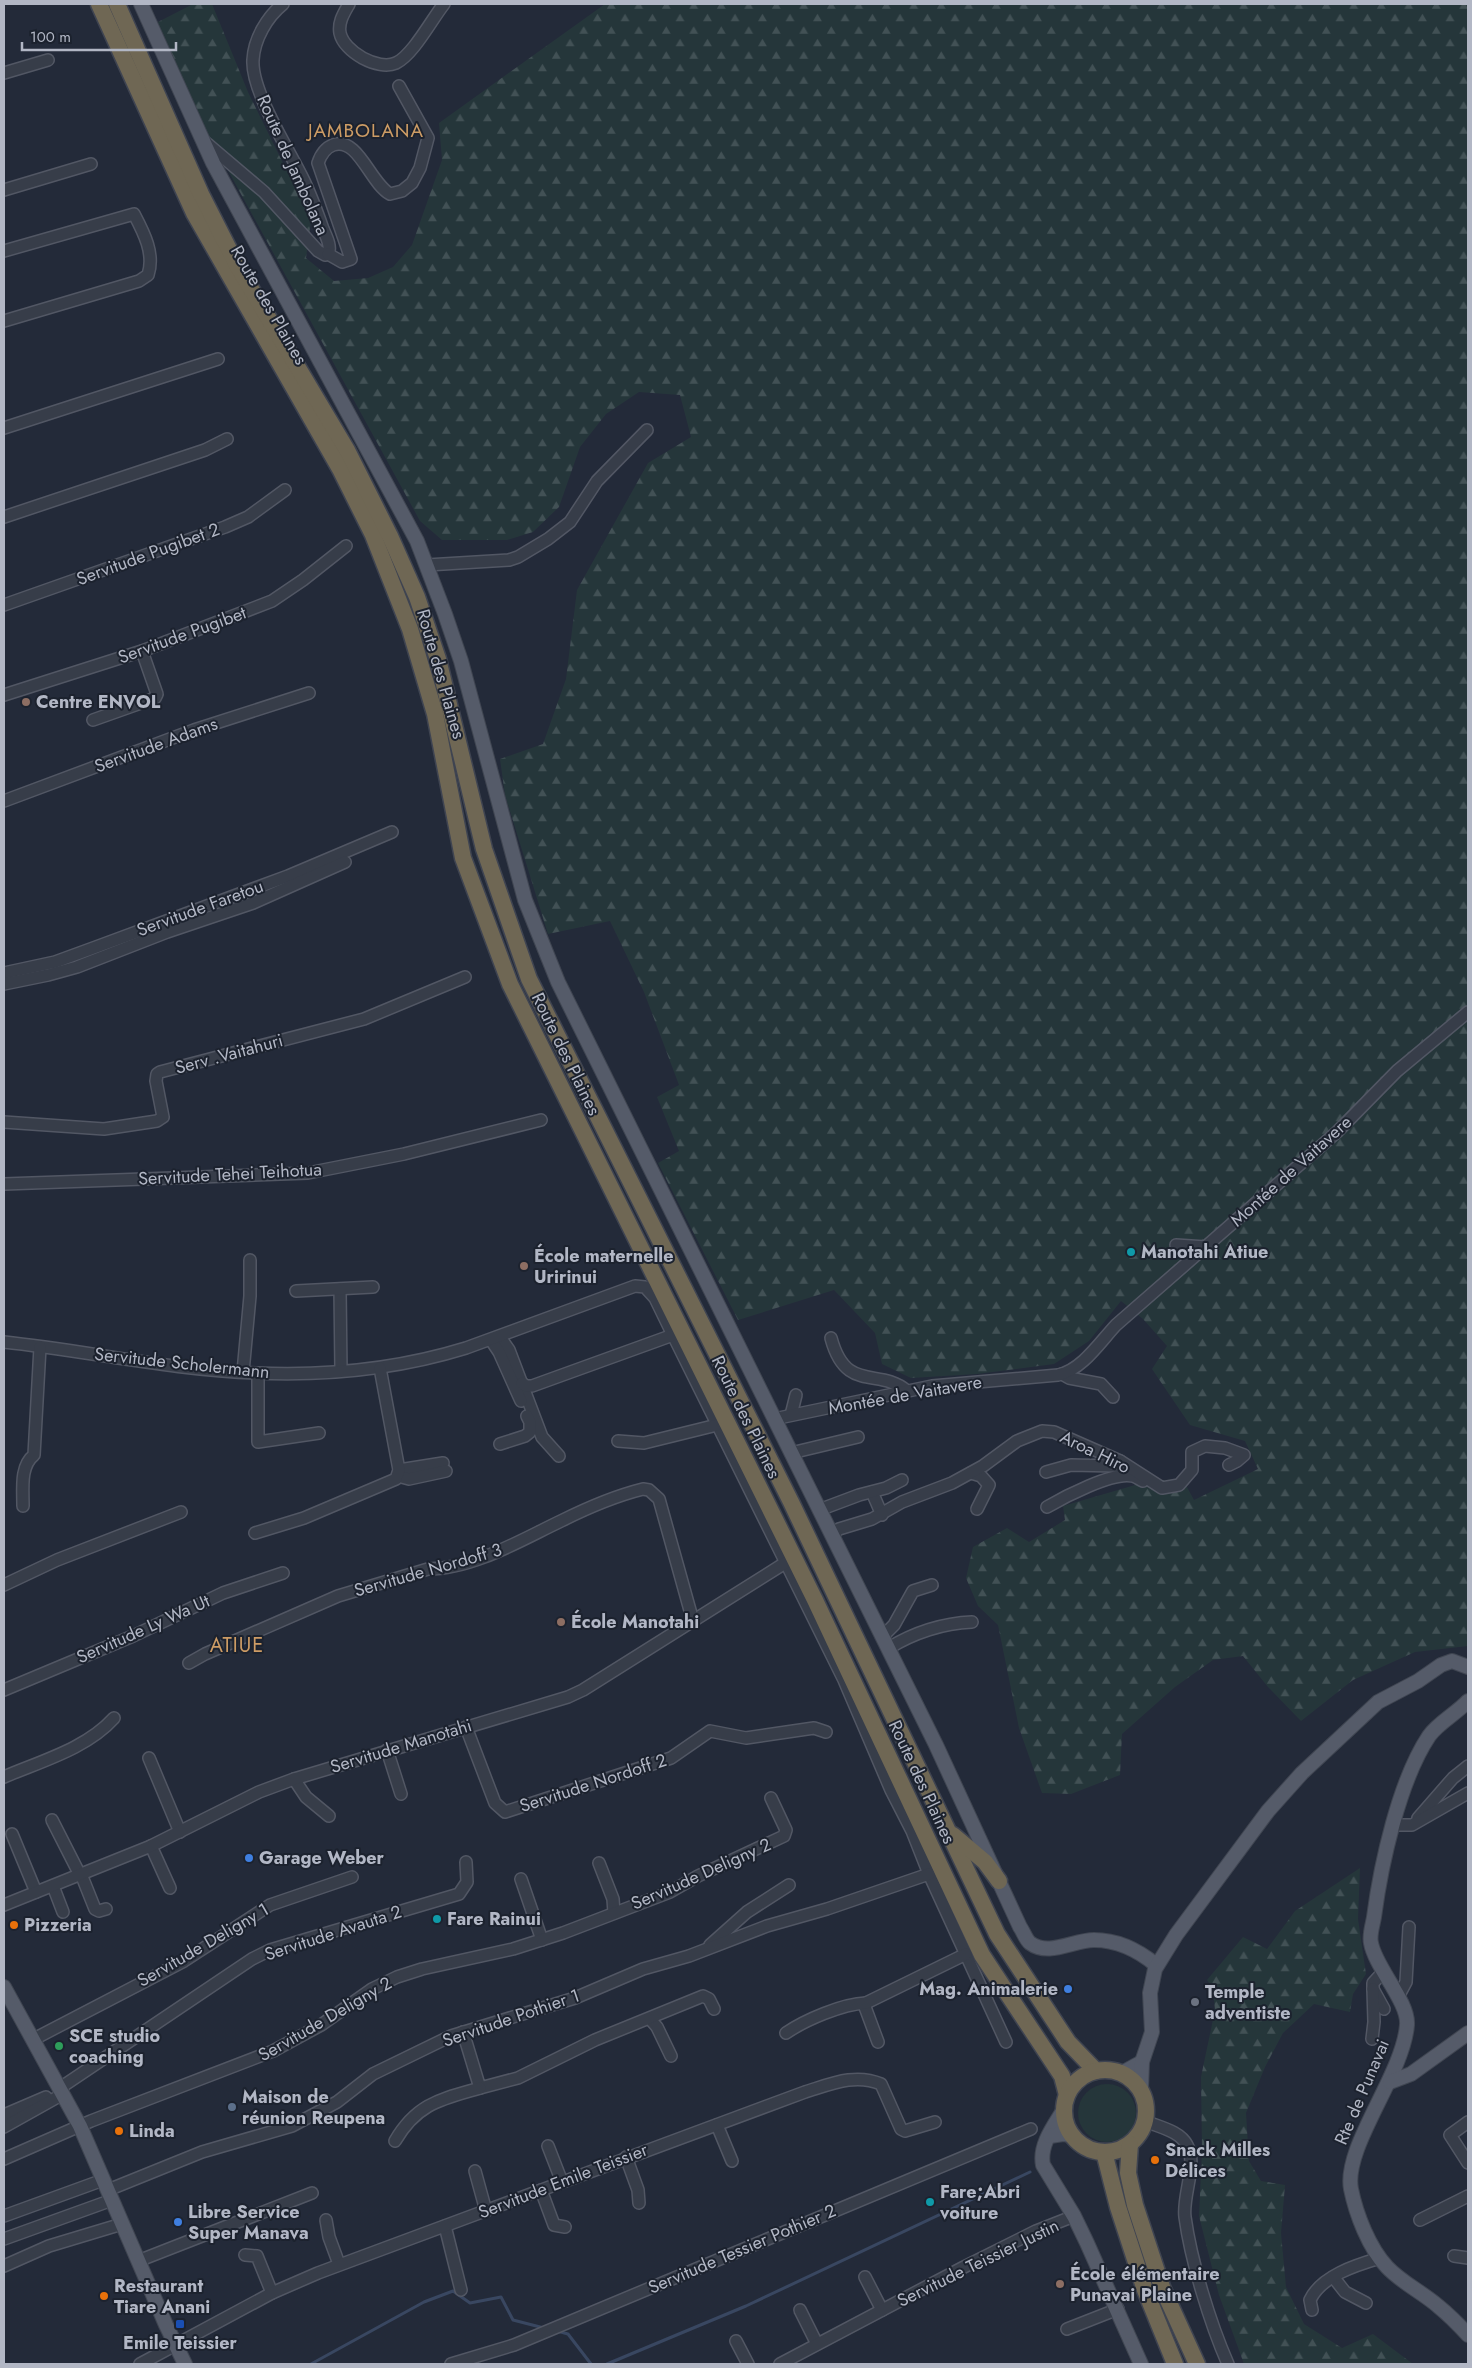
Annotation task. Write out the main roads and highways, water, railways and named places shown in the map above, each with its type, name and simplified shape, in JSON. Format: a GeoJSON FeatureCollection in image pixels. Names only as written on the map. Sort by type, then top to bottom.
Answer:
{"type":"FeatureCollection","features":[{"type":"Feature","properties":{"kind":"highway","name":"Route des Plaines"},"geometry":{"type":"LineString","coordinates":[[99,4],[194,212],[340,469],[373,535],[410,629],[435,714],[463,858],[510,984],[815,1600],[982,1955],[1062,2076],[1065,2103]]}},
{"type":"Feature","properties":{"kind":"highway","name":"Route des Plaines"},"geometry":{"type":"LineString","coordinates":[[117,4],[201,194],[238,267],[347,450],[390,536],[416,597],[438,660],[484,849],[529,979],[791,1502],[1003,1945],[1068,2042],[1096,2071]]}},
{"type":"Feature","properties":{"kind":"highway"},"geometry":{"type":"LineString","coordinates":[[948,1831],[985,1862],[999,1881]]}},
{"type":"Feature","properties":{"kind":"highway"},"geometry":{"type":"LineString","coordinates":[[1110,2070],[1122,2073],[1136,2083],[1141,2090],[1146,2105],[1145,2121],[1142,2130],[1130,2144],[1118,2150],[1104,2152],[1086,2148],[1071,2135],[1067,2127],[1065,2103],[1072,2086],[1079,2079],[1096,2071],[1110,2070]]}},
{"type":"Feature","properties":{"kind":"highway"},"geometry":{"type":"LineString","coordinates":[[1130,2144],[1128,2173],[1135,2205],[1162,2287],[1197,2364]]}},
{"type":"Feature","properties":{"kind":"highway"},"geometry":{"type":"LineString","coordinates":[[1104,2152],[1118,2207],[1145,2290],[1175,2364]]}},
{"type":"Feature","properties":{"kind":"main road","name":"Route des Plaines"},"geometry":{"type":"LineString","coordinates":[[142,4],[202,140],[269,269],[406,520],[427,565],[458,653],[514,865],[542,946],[570,1007],[886,1642],[1020,1927],[1030,1943],[1048,1949],[1092,1940],[1109,1941],[1135,1949],[1156,1965]]}},
{"type":"Feature","properties":{"kind":"main road"},"geometry":{"type":"LineString","coordinates":[[1141,2090],[1142,2062],[1152,2032],[1150,1993],[1156,1965],[1268,1811],[1336,1740],[1378,1702],[1418,1681],[1441,1665],[1452,1661],[1468,1667]]}},
{"type":"Feature","properties":{"kind":"main road","name":"Rte de Punavai"},"geometry":{"type":"LineString","coordinates":[[1468,1701],[1430,1735],[1413,1767],[1394,1825],[1377,1894],[1371,1943],[1398,1997],[1408,2024],[1390,2082],[1356,2151],[1351,2169],[1351,2188],[1357,2207],[1365,2230],[1380,2258],[1401,2280],[1437,2305],[1468,2335]]}},
{"type":"Feature","properties":{"kind":"main road"},"geometry":{"type":"LineString","coordinates":[[4,1986],[80,2126],[138,2262],[185,2364]]}},
{"type":"Feature","properties":{"kind":"main road"},"geometry":{"type":"LineString","coordinates":[[1390,2082],[1411,2074],[1468,2033]]}},
{"type":"Feature","properties":{"kind":"main road"},"geometry":{"type":"LineString","coordinates":[[1122,2073],[1142,2062]]}},
{"type":"Feature","properties":{"kind":"main road"},"geometry":{"type":"LineString","coordinates":[[1065,2103],[1043,2147],[1043,2165],[1074,2216],[1118,2309],[1140,2364]]}},
{"type":"Feature","properties":{"kind":"main road"},"geometry":{"type":"LineString","coordinates":[[1050,2136],[1071,2135]]}},
{"type":"Feature","properties":{"kind":"waterway"},"geometry":{"type":"LineString","coordinates":[[607,2364],[746,2306],[1030,2172]]}},
{"type":"Feature","properties":{"kind":"waterway"},"geometry":{"type":"LineString","coordinates":[[311,2364],[424,2302],[453,2291],[470,2303],[501,2297],[513,2320],[544,2328]]}},
{"type":"Feature","properties":{"kind":"waterway"},"geometry":{"type":"LineString","coordinates":[[557,2331],[568,2334],[591,2364]]}},
{"type":"Feature","properties":{"kind":"place","name":"Centre ENVOL"},"geometry":{"type":"Point","coordinates":[26,702]}},
{"type":"Feature","properties":{"kind":"place","name":"Manotahi Atiue"},"geometry":{"type":"Point","coordinates":[1131,1252]}},
{"type":"Feature","properties":{"kind":"place","name":"École maternelle Uririnui"},"geometry":{"type":"Point","coordinates":[524,1266]}},
{"type":"Feature","properties":{"kind":"place","name":"École Manotahi"},"geometry":{"type":"Point","coordinates":[561,1622]}},
{"type":"Feature","properties":{"kind":"place","name":"Garage Weber"},"geometry":{"type":"Point","coordinates":[249,1858]}},
{"type":"Feature","properties":{"kind":"place","name":"Fare Rainui"},"geometry":{"type":"Point","coordinates":[437,1919]}},
{"type":"Feature","properties":{"kind":"place","name":"Pizzeria"},"geometry":{"type":"Point","coordinates":[14,1925]}},
{"type":"Feature","properties":{"kind":"place","name":"Mag. Animalerie"},"geometry":{"type":"Point","coordinates":[1068,1989]}},
{"type":"Feature","properties":{"kind":"place","name":"Temple adventiste"},"geometry":{"type":"Point","coordinates":[1195,2002]}},
{"type":"Feature","properties":{"kind":"place","name":"SCE studio coaching"},"geometry":{"type":"Point","coordinates":[59,2046]}},
{"type":"Feature","properties":{"kind":"place","name":"Maison de réunion Reupena"},"geometry":{"type":"Point","coordinates":[232,2107]}},
{"type":"Feature","properties":{"kind":"place","name":"Linda"},"geometry":{"type":"Point","coordinates":[119,2131]}},
{"type":"Feature","properties":{"kind":"place","name":"Snack Milles Délices"},"geometry":{"type":"Point","coordinates":[1155,2160]}},
{"type":"Feature","properties":{"kind":"place","name":"Fare;Abri voiture"},"geometry":{"type":"Point","coordinates":[930,2202]}},
{"type":"Feature","properties":{"kind":"place","name":"Libre Service Super Manava"},"geometry":{"type":"Point","coordinates":[178,2222]}},
{"type":"Feature","properties":{"kind":"place","name":"École élémentaire Punavai Plaine"},"geometry":{"type":"Point","coordinates":[1060,2284]}},
{"type":"Feature","properties":{"kind":"place","name":"Restaurant Tiare Anani"},"geometry":{"type":"Point","coordinates":[104,2296]}},
{"type":"Feature","properties":{"kind":"place","name":"Emile Teissier"},"geometry":{"type":"Point","coordinates":[180,2324]}},
{"type":"Feature","properties":{"kind":"district","name":"JAMBOLANA"},"geometry":{"type":"Point","coordinates":[366,130]}},
{"type":"Feature","properties":{"kind":"district","name":"ATIUE"},"geometry":{"type":"Point","coordinates":[237,1645]}}]}
